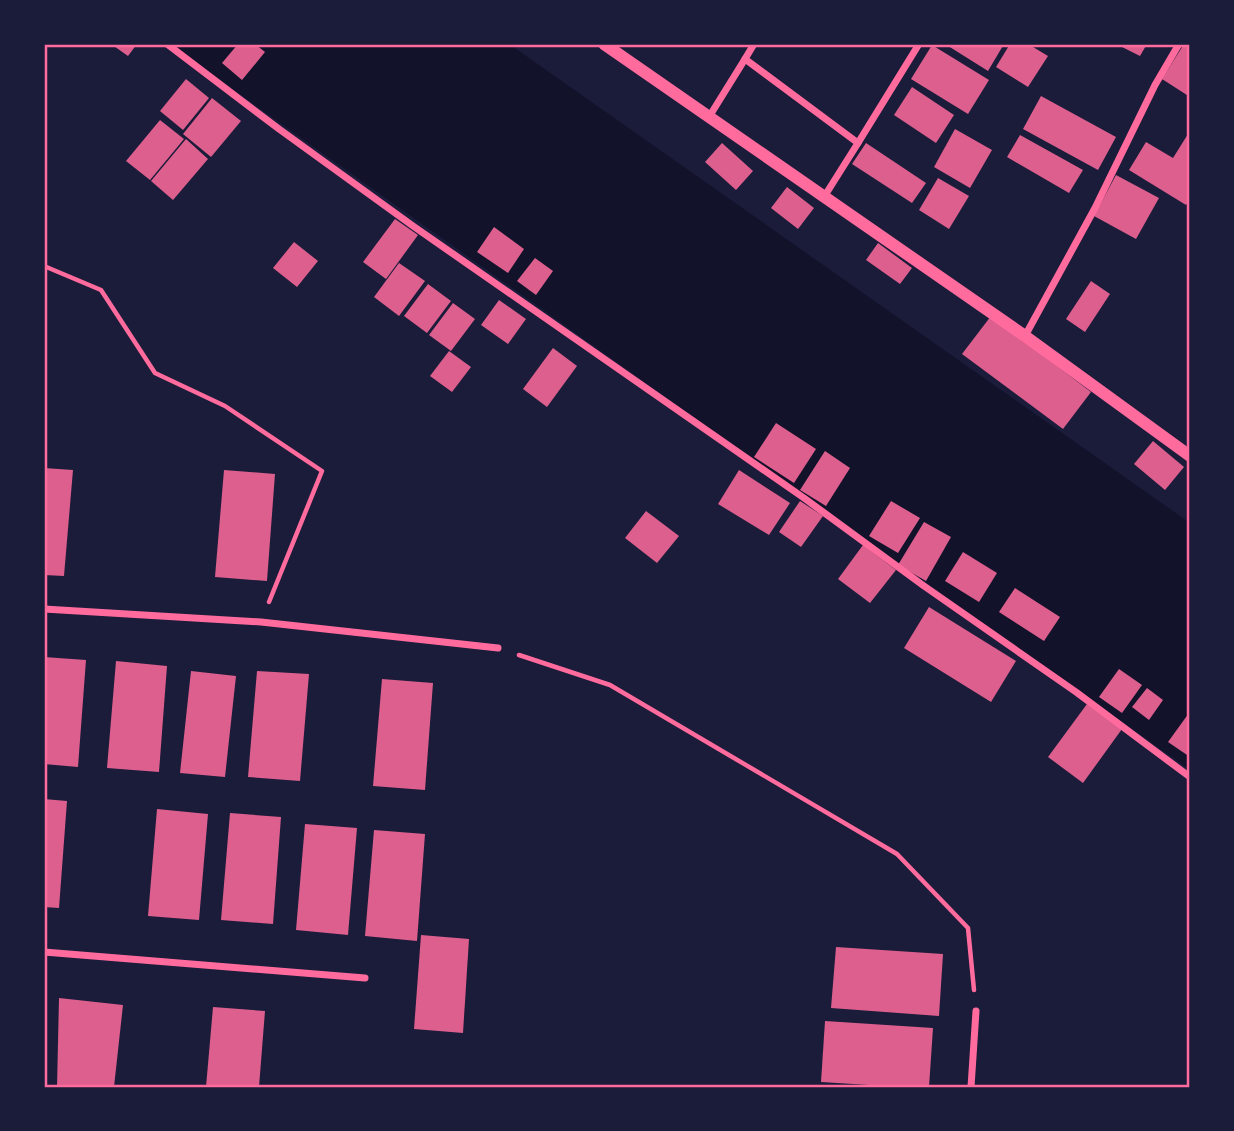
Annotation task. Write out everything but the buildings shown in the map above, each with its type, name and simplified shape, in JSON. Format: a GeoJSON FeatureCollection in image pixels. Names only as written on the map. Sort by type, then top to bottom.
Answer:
{"type":"FeatureCollection","features":[{"type":"Feature","properties":{"kind":"street"},"geometry":{"type":"LineString","coordinates":[[167,44],[279,130],[804,498],[1076,692],[1190,777]]}},
{"type":"Feature","properties":{"kind":"street"},"geometry":{"type":"LineString","coordinates":[[604,44],[1025,337],[1190,456]]}},
{"type":"Feature","properties":{"kind":"street"},"geometry":{"type":"LineString","coordinates":[[709,117],[754,44]]}},
{"type":"Feature","properties":{"kind":"street"},"geometry":{"type":"LineString","coordinates":[[824,197],[919,44]]}},
{"type":"Feature","properties":{"kind":"street"},"geometry":{"type":"LineString","coordinates":[[1025,337],[1095,208],[1155,85],[1179,44]]}},
{"type":"Feature","properties":{"kind":"street"},"geometry":{"type":"LineString","coordinates":[[745,59],[858,143]]}},
{"type":"Feature","properties":{"kind":"street"},"geometry":{"type":"LineString","coordinates":[[44,609],[261,622],[498,648]]}},
{"type":"Feature","properties":{"kind":"street"},"geometry":{"type":"LineString","coordinates":[[44,952],[365,978]]}},
{"type":"Feature","properties":{"kind":"street"},"geometry":{"type":"LineString","coordinates":[[971,1087],[976,1012]]}},
{"type":"Feature","properties":{"kind":"path"},"geometry":{"type":"LineString","coordinates":[[44,266],[101,290],[155,373],[225,406],[322,471],[261,622]]}},
{"type":"Feature","properties":{"kind":"path"},"geometry":{"type":"LineString","coordinates":[[498,648],[610,685],[897,854],[968,928],[976,1012]]}},
{"type":"Feature","properties":{"kind":"shaded area"},"geometry":{"type":"Polygon","coordinates":[[[169,44],[509,44],[1190,523],[1190,770],[169,44]]]}}]}
